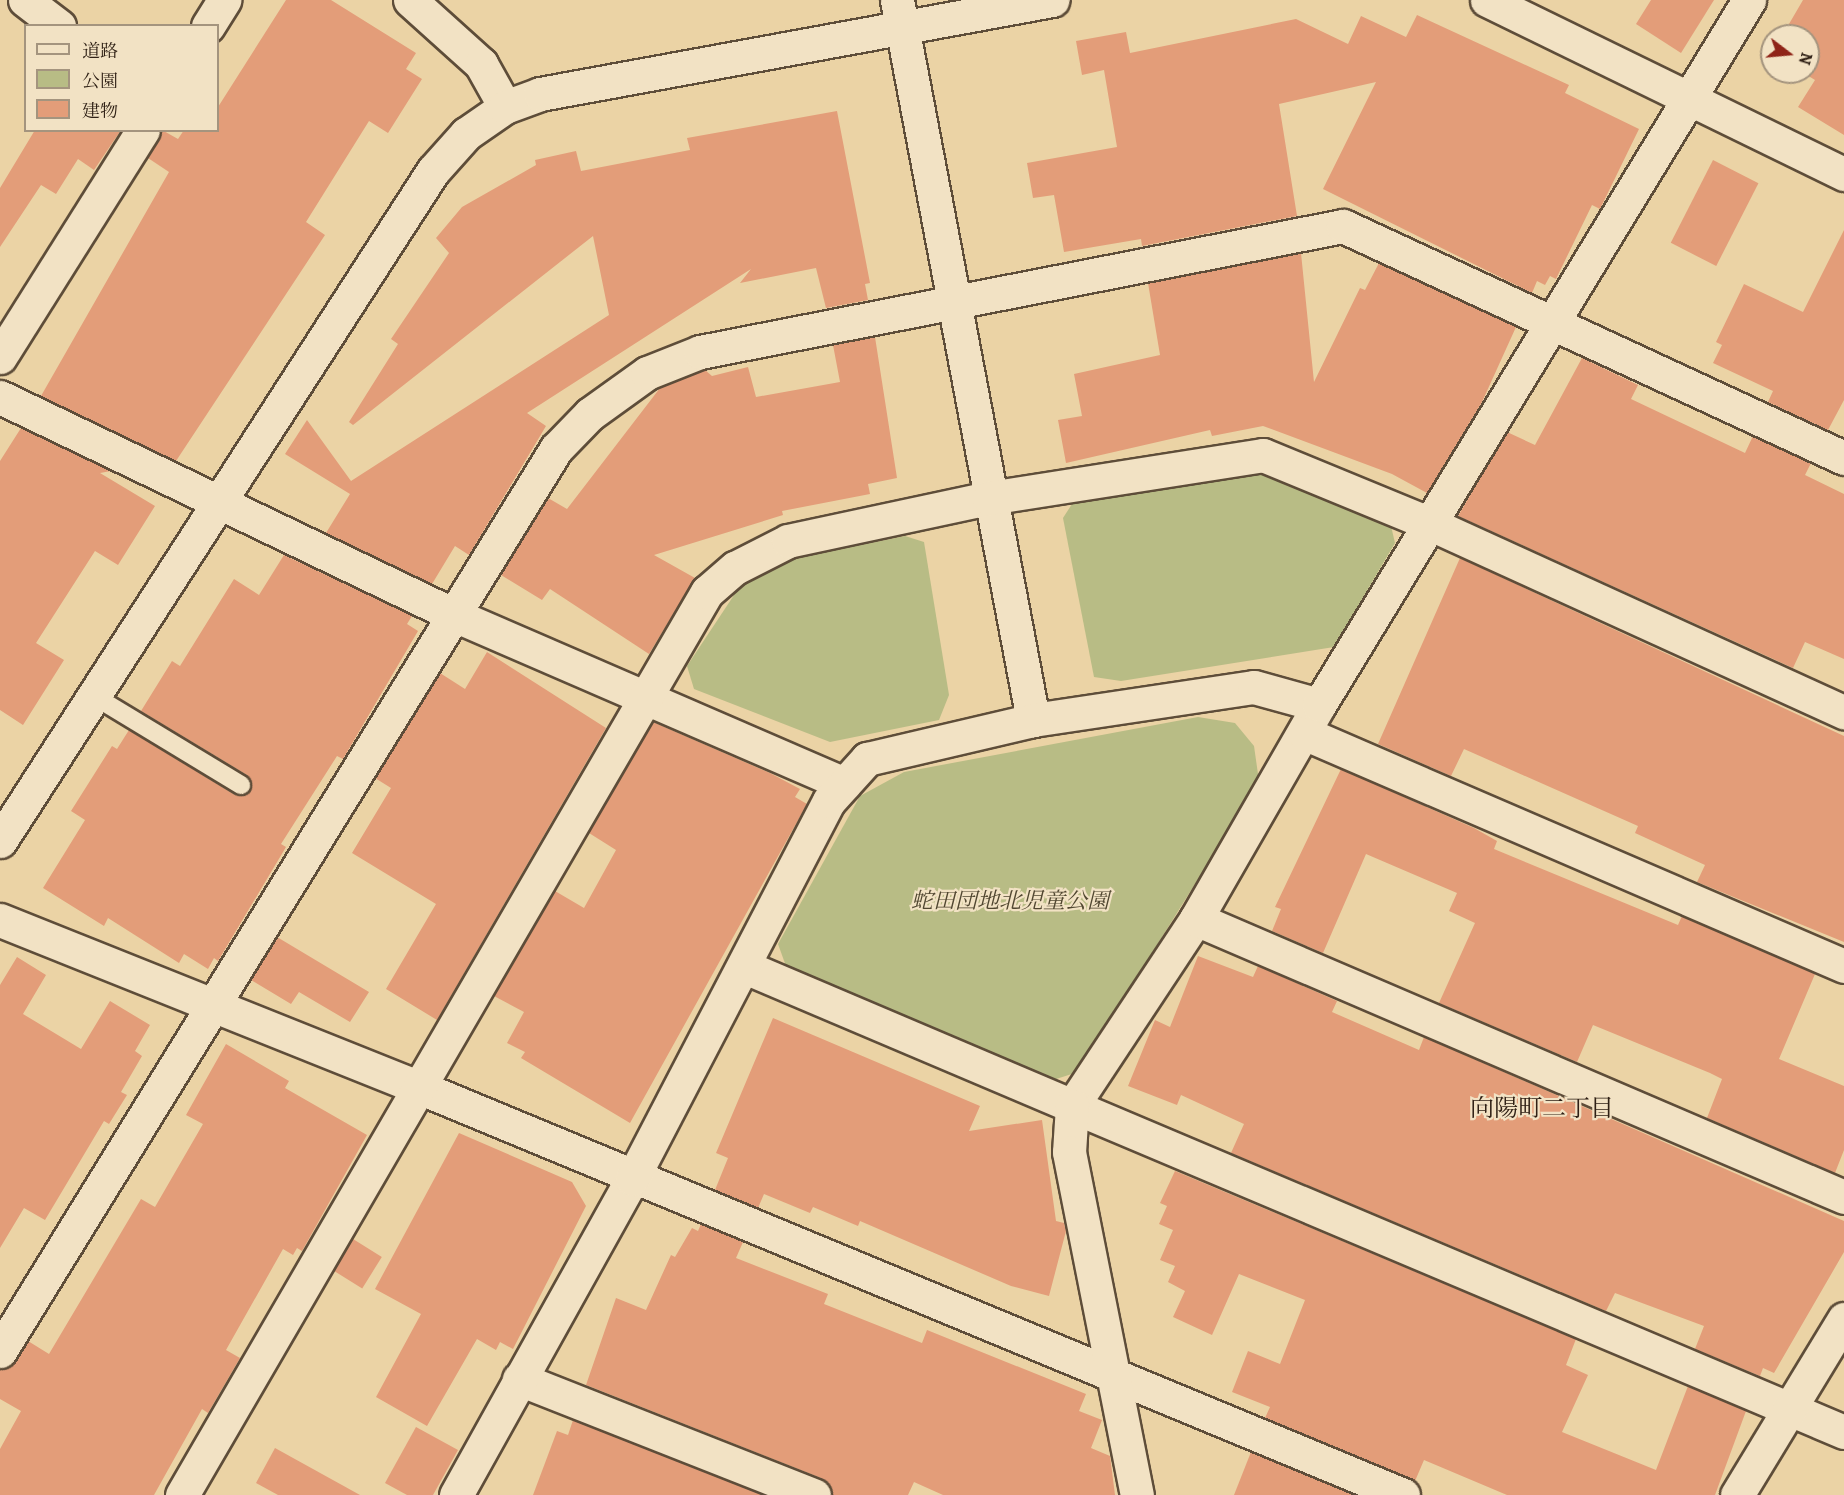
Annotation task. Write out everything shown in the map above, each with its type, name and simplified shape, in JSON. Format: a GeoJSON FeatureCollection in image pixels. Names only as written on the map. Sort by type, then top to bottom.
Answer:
{"type":"FeatureCollection","features":[{"type":"Feature","properties":{"kind":"street"},"geometry":{"type":"LineString","coordinates":[[26,0],[56,24]]}},
{"type":"Feature","properties":{"kind":"street"},"geometry":{"type":"LineString","coordinates":[[209,24],[224,0]]}},
{"type":"Feature","properties":{"kind":"street"},"geometry":{"type":"LineString","coordinates":[[410,0],[481,64],[505,107]]}},
{"type":"Feature","properties":{"kind":"street"},"geometry":{"type":"LineString","coordinates":[[0,841],[433,171],[466,134],[505,107],[540,94],[900,15],[1052,0]]}},
{"type":"Feature","properties":{"kind":"street"},"geometry":{"type":"LineString","coordinates":[[1487,0],[1686,101],[1844,174]]}},
{"type":"Feature","properties":{"kind":"street"},"geometry":{"type":"LineString","coordinates":[[1137,1495],[1116,1374],[1069,1152],[1072,1106],[1196,919],[1319,705],[1433,525],[1686,101],[1749,0]]}},
{"type":"Feature","properties":{"kind":"street"},"geometry":{"type":"LineString","coordinates":[[900,15],[989,498],[1033,720]]}},
{"type":"Feature","properties":{"kind":"street"},"geometry":{"type":"LineString","coordinates":[[0,357],[142,132]]}},
{"type":"Feature","properties":{"kind":"street"},"geometry":{"type":"LineString","coordinates":[[0,1351],[556,449],[590,414],[647,373],[700,352],[1343,225],[1844,458]]}},
{"type":"Feature","properties":{"kind":"street"},"geometry":{"type":"LineString","coordinates":[[0,397],[218,504],[454,615],[844,784]]}},
{"type":"Feature","properties":{"kind":"street"},"geometry":{"type":"LineString","coordinates":[[182,1495],[422,1088],[707,591],[735,568],[789,541],[989,498],[1263,455],[1433,525],[1844,712]]}},
{"type":"Feature","properties":{"kind":"street"},"geometry":{"type":"LineString","coordinates":[[456,1495],[519,1378],[632,1179],[745,967],[829,801],[867,759],[1033,720],[1254,687],[1319,705]]}},
{"type":"Feature","properties":{"kind":"street"},"geometry":{"type":"LineString","coordinates":[[1304,733],[1844,966]]}},
{"type":"Feature","properties":{"kind":"street"},"geometry":{"type":"LineString","coordinates":[[1196,919],[1844,1197]]}},
{"type":"Feature","properties":{"kind":"street"},"geometry":{"type":"LineString","coordinates":[[0,920],[212,1007],[422,1088],[632,1179],[1116,1374],[1403,1495]]}},
{"type":"Feature","properties":{"kind":"street"},"geometry":{"type":"LineString","coordinates":[[745,967],[1844,1432]]}},
{"type":"Feature","properties":{"kind":"street"},"geometry":{"type":"LineString","coordinates":[[1737,1495],[1844,1319]]}},
{"type":"Feature","properties":{"kind":"street"},"geometry":{"type":"LineString","coordinates":[[519,1378],[814,1495]]}},
{"type":"Feature","properties":{"kind":"lane"},"geometry":{"type":"LineString","coordinates":[[94,696],[241,785]]}},
{"type":"Feature","properties":{"kind":"green space"},"geometry":{"type":"Polygon","coordinates":[[[1266,472],[1391,526],[1395,543],[1334,647],[1121,681],[1094,677],[1063,518],[1072,504],[1266,472]]]}},
{"type":"Feature","properties":{"kind":"green space"},"geometry":{"type":"Polygon","coordinates":[[[905,536],[924,542],[949,695],[939,720],[830,742],[694,689],[687,666],[742,583],[787,560],[905,536]]]}},
{"type":"Feature","properties":{"kind":"green space","name":"蛇田団地北児童公園"},"geometry":{"type":"Polygon","coordinates":[[[1198,717],[1235,723],[1254,746],[1259,781],[1078,1072],[1053,1080],[787,969],[778,944],[860,796],[904,772],[1198,717]]]}},
{"type":"Feature","properties":{"kind":"building"},"geometry":{"type":"Polygon","coordinates":[[[286,0],[331,0],[416,53],[406,69],[422,79],[388,133],[369,121],[306,222],[325,235],[176,461],[41,396],[169,172],[148,158],[161,132],[178,139],[183,132],[219,132],[219,105],[286,0]]]}},
{"type":"Feature","properties":{"kind":"building"},"geometry":{"type":"Polygon","coordinates":[[[1651,0],[1714,0],[1681,53],[1636,24],[1651,0]]]}},
{"type":"Feature","properties":{"kind":"building"},"geometry":{"type":"Polygon","coordinates":[[[1803,0],[1844,0],[1844,135],[1798,107],[1812,84],[1820,84],[1820,24],[1789,24],[1803,0]]]}},
{"type":"Feature","properties":{"kind":"building"},"geometry":{"type":"Polygon","coordinates":[[[1417,15],[1569,85],[1565,93],[1639,129],[1600,209],[1592,205],[1556,279],[1550,276],[1545,285],[1537,281],[1532,293],[1323,189],[1376,82],[1279,104],[1297,216],[1142,246],[1141,239],[1064,252],[1054,195],[1033,198],[1027,163],[1117,147],[1104,70],[1082,75],[1076,41],[1126,32],[1130,53],[1296,19],[1348,44],[1361,16],[1406,37],[1417,15]]]}},
{"type":"Feature","properties":{"kind":"building"},"geometry":{"type":"Polygon","coordinates":[[[837,111],[870,283],[865,284],[868,300],[826,308],[816,268],[740,283],[751,269],[527,413],[546,426],[469,555],[455,546],[432,584],[326,533],[350,494],[285,454],[307,420],[351,481],[609,315],[593,236],[353,425],[349,422],[398,344],[391,339],[449,253],[436,238],[462,207],[536,165],[535,160],[576,151],[581,171],[690,150],[687,138],[837,111]]]}},
{"type":"Feature","properties":{"kind":"building"},"geometry":{"type":"Polygon","coordinates":[[[34,132],[120,132],[94,170],[78,159],[56,194],[41,185],[0,247],[0,188],[34,132]]]}},
{"type":"Feature","properties":{"kind":"building"},"geometry":{"type":"Polygon","coordinates":[[[1713,160],[1758,183],[1716,266],[1671,243],[1713,160]]]}},
{"type":"Feature","properties":{"kind":"building"},"geometry":{"type":"Polygon","coordinates":[[[1844,230],[1844,400],[1828,430],[1768,402],[1773,391],[1713,363],[1722,345],[1716,342],[1744,284],[1803,312],[1844,230]]]}},
{"type":"Feature","properties":{"kind":"building"},"geometry":{"type":"Polygon","coordinates":[[[1301,253],[1314,382],[1360,288],[1365,290],[1379,263],[1516,327],[1482,402],[1427,493],[1392,474],[1263,426],[1212,436],[1210,430],[1066,463],[1058,420],[1082,416],[1074,374],[1160,355],[1148,283],[1301,253]]]}},
{"type":"Feature","properties":{"kind":"building"},"geometry":{"type":"Polygon","coordinates":[[[875,337],[897,478],[868,484],[870,494],[782,511],[783,515],[654,555],[695,578],[649,654],[550,589],[542,600],[501,575],[548,498],[567,509],[660,388],[705,370],[712,376],[748,367],[756,397],[840,382],[833,345],[875,337]]]}},
{"type":"Feature","properties":{"kind":"building"},"geometry":{"type":"Polygon","coordinates":[[[1582,358],[1638,385],[1631,399],[1745,453],[1753,436],[1811,463],[1805,475],[1844,494],[1844,659],[1805,642],[1793,668],[1458,516],[1507,432],[1535,445],[1582,358]]]}},
{"type":"Feature","properties":{"kind":"building"},"geometry":{"type":"Polygon","coordinates":[[[21,428],[111,471],[100,473],[155,506],[118,565],[95,551],[36,643],[64,660],[23,725],[0,710],[0,461],[21,428]]]}},
{"type":"Feature","properties":{"kind":"building"},"geometry":{"type":"Polygon","coordinates":[[[284,555],[412,616],[407,624],[418,631],[343,759],[337,756],[281,844],[286,847],[218,961],[214,958],[208,969],[184,954],[179,963],[108,918],[104,926],[43,888],[85,820],[71,811],[112,746],[117,749],[129,730],[235,795],[250,791],[247,775],[141,711],[172,661],[180,666],[234,579],[259,595],[284,555]]]}},
{"type":"Feature","properties":{"kind":"building"},"geometry":{"type":"Polygon","coordinates":[[[1460,558],[1844,736],[1844,942],[1697,882],[1705,865],[1635,833],[1638,826],[1464,749],[1451,776],[1378,744],[1460,558]]]}},
{"type":"Feature","properties":{"kind":"building"},"geometry":{"type":"Polygon","coordinates":[[[487,652],[606,728],[437,1020],[386,989],[436,904],[352,853],[391,788],[375,778],[440,673],[465,689],[487,652]]]}},
{"type":"Feature","properties":{"kind":"building"},"geometry":{"type":"Polygon","coordinates":[[[653,722],[770,773],[800,789],[795,797],[807,804],[630,1123],[521,1058],[525,1052],[507,1043],[524,1012],[494,996],[555,891],[584,908],[616,850],[589,833],[653,722]]]}},
{"type":"Feature","properties":{"kind":"building"},"geometry":{"type":"Polygon","coordinates":[[[1341,769],[1474,828],[1497,841],[1494,849],[1678,925],[1682,916],[1815,974],[1779,1059],[1844,1086],[1844,1150],[1835,1173],[1707,1118],[1722,1079],[1710,1073],[1593,1025],[1577,1062],[1439,1003],[1475,923],[1449,911],[1457,893],[1366,854],[1323,953],[1272,931],[1281,909],[1275,907],[1341,769]]]}},
{"type":"Feature","properties":{"kind":"building"},"geometry":{"type":"Polygon","coordinates":[[[277,937],[369,992],[350,1022],[299,992],[291,1004],[251,980],[277,937]]]}},
{"type":"Feature","properties":{"kind":"building"},"geometry":{"type":"Polygon","coordinates":[[[1198,956],[1253,977],[1258,966],[1337,1001],[1332,1012],[1419,1050],[1424,1037],[1844,1221],[1844,1252],[1774,1373],[1763,1368],[1760,1376],[1695,1349],[1704,1326],[1615,1293],[1606,1311],[1231,1153],[1244,1124],[1181,1095],[1177,1105],[1128,1086],[1155,1020],[1170,1027],[1198,956]]]}},
{"type":"Feature","properties":{"kind":"building"},"geometry":{"type":"Polygon","coordinates":[[[17,957],[46,975],[23,1014],[81,1049],[110,1001],[150,1025],[135,1051],[142,1056],[121,1092],[127,1095],[109,1124],[104,1121],[45,1220],[24,1208],[0,1248],[0,985],[17,957]]]}},
{"type":"Feature","properties":{"kind":"building"},"geometry":{"type":"Polygon","coordinates":[[[773,1018],[980,1106],[969,1131],[1042,1120],[1056,1221],[1064,1223],[1066,1231],[1049,1296],[1011,1286],[860,1221],[858,1226],[813,1207],[810,1213],[764,1194],[758,1208],[715,1190],[728,1158],[716,1153],[773,1018]]]}},
{"type":"Feature","properties":{"kind":"building"},"geometry":{"type":"Polygon","coordinates":[[[226,1044],[289,1081],[285,1088],[367,1135],[302,1251],[297,1248],[293,1255],[283,1249],[226,1350],[240,1358],[208,1413],[202,1409],[154,1495],[0,1495],[0,1449],[21,1411],[0,1399],[0,1370],[16,1361],[28,1341],[49,1354],[141,1199],[155,1207],[203,1124],[186,1115],[226,1044]]]}},
{"type":"Feature","properties":{"kind":"building"},"geometry":{"type":"Polygon","coordinates":[[[459,1133],[572,1182],[586,1206],[513,1349],[500,1342],[496,1350],[477,1339],[427,1426],[376,1397],[421,1314],[375,1289],[459,1133]]]}},
{"type":"Feature","properties":{"kind":"building"},"geometry":{"type":"Polygon","coordinates":[[[1175,1171],[1576,1339],[1566,1365],[1588,1375],[1562,1432],[1656,1470],[1688,1386],[1746,1411],[1715,1495],[1507,1495],[1424,1460],[1415,1481],[1265,1418],[1270,1407],[1232,1392],[1248,1351],[1280,1364],[1305,1300],[1239,1274],[1212,1335],[1173,1317],[1185,1291],[1168,1282],[1175,1266],[1160,1260],[1173,1230],[1159,1224],[1167,1206],[1160,1203],[1175,1171]]]}},
{"type":"Feature","properties":{"kind":"building"},"geometry":{"type":"Polygon","coordinates":[[[701,1224],[743,1242],[736,1258],[828,1294],[824,1304],[922,1343],[927,1330],[1086,1394],[1079,1411],[1102,1420],[1091,1448],[1110,1456],[1115,1495],[943,1495],[914,1482],[908,1495],[832,1495],[821,1478],[586,1385],[616,1298],[646,1310],[671,1255],[675,1257],[692,1228],[698,1231],[701,1224]]]}},
{"type":"Feature","properties":{"kind":"building"},"geometry":{"type":"Polygon","coordinates":[[[353,1239],[382,1257],[362,1288],[333,1270],[353,1239]]]}},
{"type":"Feature","properties":{"kind":"building"},"geometry":{"type":"Polygon","coordinates":[[[573,1420],[763,1495],[533,1495],[557,1431],[568,1435],[573,1420]]]}},
{"type":"Feature","properties":{"kind":"building"},"geometry":{"type":"Polygon","coordinates":[[[416,1427],[458,1450],[433,1495],[407,1495],[385,1483],[416,1427]]]}},
{"type":"Feature","properties":{"kind":"building"},"geometry":{"type":"Polygon","coordinates":[[[275,1448],[360,1495],[278,1495],[256,1483],[275,1448]]]}},
{"type":"Feature","properties":{"kind":"building"},"geometry":{"type":"Polygon","coordinates":[[[1251,1452],[1354,1495],[1234,1495],[1251,1452]]]}},
{"type":"Feature","properties":{"kind":"district","name":"向陽町二丁目"},"geometry":{"type":"Point","coordinates":[1542,1109]}}]}
